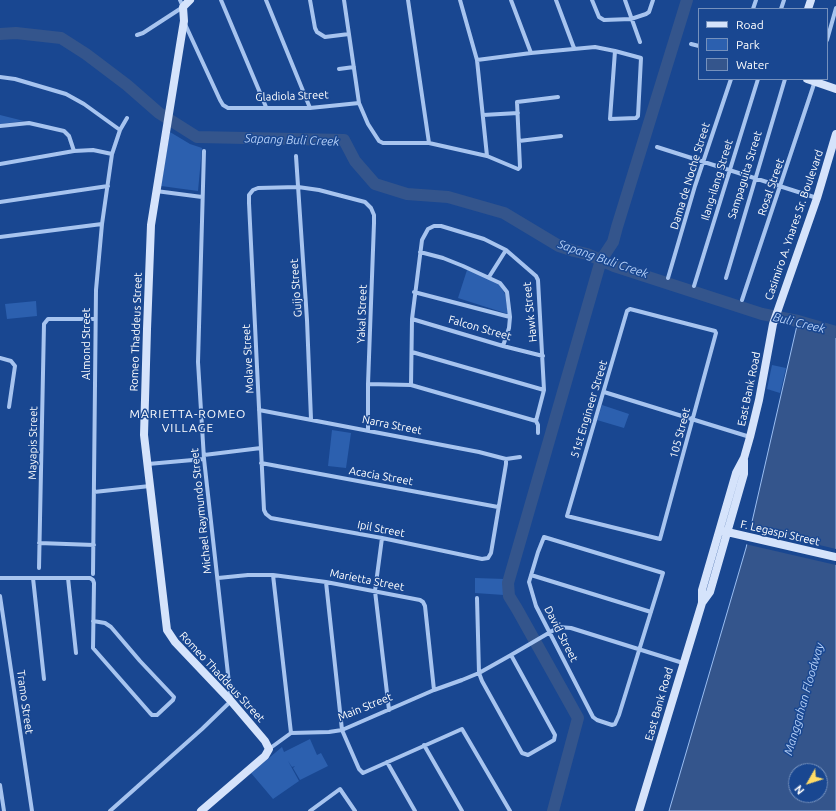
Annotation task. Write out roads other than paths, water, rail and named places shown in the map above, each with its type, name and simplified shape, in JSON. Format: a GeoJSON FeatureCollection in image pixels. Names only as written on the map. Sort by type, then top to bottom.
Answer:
{"type":"FeatureCollection","features":[{"type":"Feature","properties":{"kind":"street"},"geometry":{"type":"LineString","coordinates":[[137,35],[143,33],[181,4],[190,0]]}},
{"type":"Feature","properties":{"kind":"street"},"geometry":{"type":"LineString","coordinates":[[221,0],[266,108]]}},
{"type":"Feature","properties":{"kind":"street"},"geometry":{"type":"LineString","coordinates":[[266,0],[310,108]]}},
{"type":"Feature","properties":{"kind":"street"},"geometry":{"type":"LineString","coordinates":[[310,0],[317,32],[325,37],[349,34]]}},
{"type":"Feature","properties":{"kind":"street"},"geometry":{"type":"LineString","coordinates":[[344,0],[359,103],[368,124],[379,141],[383,143],[429,143],[487,156],[516,168],[520,168],[518,102],[558,97]]}},
{"type":"Feature","properties":{"kind":"street"},"geometry":{"type":"LineString","coordinates":[[408,0],[429,143]]}},
{"type":"Feature","properties":{"kind":"street"},"geometry":{"type":"LineString","coordinates":[[460,0],[477,60],[487,156]]}},
{"type":"Feature","properties":{"kind":"street"},"geometry":{"type":"LineString","coordinates":[[511,0],[531,52]]}},
{"type":"Feature","properties":{"kind":"street"},"geometry":{"type":"LineString","coordinates":[[556,0],[574,48]]}},
{"type":"Feature","properties":{"kind":"street"},"geometry":{"type":"LineString","coordinates":[[592,0],[598,17],[601,20],[631,19],[649,12],[653,0]]}},
{"type":"Feature","properties":{"kind":"street"},"geometry":{"type":"LineString","coordinates":[[625,0],[640,42]]}},
{"type":"Feature","properties":{"kind":"street","name":"Gladiola Street"},"geometry":{"type":"LineString","coordinates":[[181,4],[184,21],[224,105],[228,108],[310,108],[359,103]]}},
{"type":"Feature","properties":{"kind":"street"},"geometry":{"type":"LineString","coordinates":[[828,36],[836,8]]}},
{"type":"Feature","properties":{"kind":"street","name":"Romeo Thaddeus Street"},"geometry":{"type":"LineString","coordinates":[[184,21],[151,225],[144,435],[167,630],[175,642],[231,701],[265,741],[269,749]]}},
{"type":"Feature","properties":{"kind":"street"},"geometry":{"type":"LineString","coordinates":[[691,44],[698,46]]}},
{"type":"Feature","properties":{"kind":"street"},"geometry":{"type":"LineString","coordinates":[[477,60],[531,52],[596,47],[642,58],[638,116],[636,118],[610,119],[615,52]]}},
{"type":"Feature","properties":{"kind":"street"},"geometry":{"type":"LineString","coordinates":[[339,69],[354,67]]}},
{"type":"Feature","properties":{"kind":"street"},"geometry":{"type":"LineString","coordinates":[[0,77],[15,79],[66,94],[84,104],[120,130]]}},
{"type":"Feature","properties":{"kind":"street","name":"Dama de Noche Street"},"geometry":{"type":"LineString","coordinates":[[668,278],[731,80]]}},
{"type":"Feature","properties":{"kind":"street","name":"Ilang-ilang Street"},"geometry":{"type":"LineString","coordinates":[[694,286],[758,80]]}},
{"type":"Feature","properties":{"kind":"street","name":"Sampaguita Street"},"geometry":{"type":"LineString","coordinates":[[726,278],[785,80]]}},
{"type":"Feature","properties":{"kind":"street"},"geometry":{"type":"LineString","coordinates":[[815,80],[836,89]]}},
{"type":"Feature","properties":{"kind":"street","name":"Rosal Street"},"geometry":{"type":"LineString","coordinates":[[742,300],[815,80]]}},
{"type":"Feature","properties":{"kind":"street"},"geometry":{"type":"LineString","coordinates":[[483,115],[518,113]]}},
{"type":"Feature","properties":{"kind":"street","name":"Almond Street"},"geometry":{"type":"LineString","coordinates":[[93,574],[96,290],[102,224],[112,154],[120,130],[127,118]]}},
{"type":"Feature","properties":{"kind":"street"},"geometry":{"type":"LineString","coordinates":[[0,126],[29,123],[64,132],[69,136],[74,151]]}},
{"type":"Feature","properties":{"kind":"street","name":"Casimiro A. Ynares Sr. Boulevard"},"geometry":{"type":"LineString","coordinates":[[773,324],[817,198],[836,134]]}},
{"type":"Feature","properties":{"kind":"street"},"geometry":{"type":"LineString","coordinates":[[519,141],[561,136]]}},
{"type":"Feature","properties":{"kind":"street"},"geometry":{"type":"LineString","coordinates":[[657,147],[817,198]]}},
{"type":"Feature","properties":{"kind":"street"},"geometry":{"type":"LineString","coordinates":[[0,164],[74,151],[93,150],[112,154]]}},
{"type":"Feature","properties":{"kind":"street","name":"Michael Raymundo Street"},"geometry":{"type":"LineString","coordinates":[[204,151],[198,355],[204,457],[231,701]]}},
{"type":"Feature","properties":{"kind":"street","name":"Guijo Street"},"geometry":{"type":"LineString","coordinates":[[296,156],[311,419]]}},
{"type":"Feature","properties":{"kind":"street"},"geometry":{"type":"LineString","coordinates":[[0,202],[108,186]]}},
{"type":"Feature","properties":{"kind":"street","name":"Molave Street"},"geometry":{"type":"LineString","coordinates":[[271,518],[264,510],[249,195],[253,190],[258,188],[298,187]]}},
{"type":"Feature","properties":{"kind":"street","name":"Yakal Street"},"geometry":{"type":"LineString","coordinates":[[298,187],[319,190],[365,202],[374,214],[368,384],[368,430]]}},
{"type":"Feature","properties":{"kind":"street"},"geometry":{"type":"LineString","coordinates":[[156,191],[202,197]]}},
{"type":"Feature","properties":{"kind":"street"},"geometry":{"type":"LineString","coordinates":[[0,237],[102,224]]}},
{"type":"Feature","properties":{"kind":"street","name":"Hawk Street"},"geometry":{"type":"LineString","coordinates":[[411,385],[414,292],[422,240],[428,228],[434,226],[441,226],[484,239],[506,250],[536,276],[538,280],[544,390],[536,421],[538,424],[538,433]]}},
{"type":"Feature","properties":{"kind":"street"},"geometry":{"type":"LineString","coordinates":[[489,276],[506,250]]}},
{"type":"Feature","properties":{"kind":"street"},"geometry":{"type":"LineString","coordinates":[[420,252],[443,258],[489,276],[500,283],[507,292],[510,317],[509,328],[503,346]]}},
{"type":"Feature","properties":{"kind":"street"},"geometry":{"type":"LineString","coordinates":[[414,292],[510,317]]}},
{"type":"Feature","properties":{"kind":"street","name":"51st Engineer Street"},"geometry":{"type":"LineString","coordinates":[[660,539],[567,516],[627,311],[630,309],[715,331]]}},
{"type":"Feature","properties":{"kind":"street","name":"Mayapis Street"},"geometry":{"type":"LineString","coordinates":[[39,568],[44,324],[48,319],[95,319]]}},
{"type":"Feature","properties":{"kind":"street","name":"Falcon Street"},"geometry":{"type":"LineString","coordinates":[[412,319],[503,346],[543,356]]}},
{"type":"Feature","properties":{"kind":"street","name":"East Bank Road"},"geometry":{"type":"LineString","coordinates":[[639,811],[702,603],[702,590],[724,531],[736,473],[744,458],[750,437],[759,400],[773,324]]}},
{"type":"Feature","properties":{"kind":"street","name":"105 Street"},"geometry":{"type":"LineString","coordinates":[[660,539],[711,355],[716,333],[715,331]]}},
{"type":"Feature","properties":{"kind":"street"},"geometry":{"type":"LineString","coordinates":[[412,352],[544,390]]}},
{"type":"Feature","properties":{"kind":"street"},"geometry":{"type":"LineString","coordinates":[[0,358],[12,361],[15,366],[8,407]]}},
{"type":"Feature","properties":{"kind":"street"},"geometry":{"type":"LineString","coordinates":[[368,384],[411,385],[536,421]]}},
{"type":"Feature","properties":{"kind":"street"},"geometry":{"type":"LineString","coordinates":[[604,392],[750,437]]}},
{"type":"Feature","properties":{"kind":"street","name":"Narra Street"},"geometry":{"type":"LineString","coordinates":[[260,410],[479,452],[506,459],[520,458]]}},
{"type":"Feature","properties":{"kind":"street"},"geometry":{"type":"LineString","coordinates":[[148,464],[261,448]]}},
{"type":"Feature","properties":{"kind":"street"},"geometry":{"type":"LineString","coordinates":[[498,507],[506,459]]}},
{"type":"Feature","properties":{"kind":"street","name":"Acacia Street"},"geometry":{"type":"LineString","coordinates":[[261,463],[498,507]]}},
{"type":"Feature","properties":{"kind":"street"},"geometry":{"type":"LineString","coordinates":[[94,492],[150,486]]}},
{"type":"Feature","properties":{"kind":"street","name":"Ipil Street"},"geometry":{"type":"LineString","coordinates":[[271,518],[382,538],[482,559],[488,558],[491,553],[498,507]]}},
{"type":"Feature","properties":{"kind":"street","name":"F. Legaspi Street"},"geometry":{"type":"LineString","coordinates":[[724,531],[836,557]]}},
{"type":"Feature","properties":{"kind":"street"},"geometry":{"type":"LineString","coordinates":[[382,538],[375,591],[389,710]]}},
{"type":"Feature","properties":{"kind":"street","name":"David Street"},"geometry":{"type":"LineString","coordinates":[[639,650],[617,722],[612,725],[597,720],[593,717],[536,606],[529,582],[544,538],[663,573],[651,612]]}},
{"type":"Feature","properties":{"kind":"street"},"geometry":{"type":"LineString","coordinates":[[39,543],[94,545]]}},
{"type":"Feature","properties":{"kind":"street","name":"Marietta Street"},"geometry":{"type":"LineString","coordinates":[[218,578],[248,574],[273,575],[326,582],[420,600],[423,602],[434,690]]}},
{"type":"Feature","properties":{"kind":"street"},"geometry":{"type":"LineString","coordinates":[[201,811],[265,756],[269,749],[291,733],[273,575]]}},
{"type":"Feature","properties":{"kind":"street"},"geometry":{"type":"LineString","coordinates":[[531,575],[651,612],[639,650]]}},
{"type":"Feature","properties":{"kind":"street"},"geometry":{"type":"LineString","coordinates":[[0,578],[90,578],[94,583],[93,648],[150,713],[152,715],[157,714],[174,699],[111,627],[105,623],[94,621]]}},
{"type":"Feature","properties":{"kind":"street"},"geometry":{"type":"LineString","coordinates":[[33,578],[44,680]]}},
{"type":"Feature","properties":{"kind":"street"},"geometry":{"type":"LineString","coordinates":[[68,578],[76,653]]}},
{"type":"Feature","properties":{"kind":"street"},"geometry":{"type":"LineString","coordinates":[[326,582],[342,730],[359,769],[363,773],[462,729],[510,811]]}},
{"type":"Feature","properties":{"kind":"street","name":"Tramo Street"},"geometry":{"type":"LineString","coordinates":[[0,596],[32,811]]}},
{"type":"Feature","properties":{"kind":"street"},"geometry":{"type":"LineString","coordinates":[[477,598],[479,673],[482,681],[524,754],[530,754],[554,740],[556,737],[511,656]]}},
{"type":"Feature","properties":{"kind":"street"},"geometry":{"type":"LineString","coordinates":[[550,632],[559,627],[571,628],[683,663]]}},
{"type":"Feature","properties":{"kind":"street","name":"Main Street"},"geometry":{"type":"LineString","coordinates":[[291,733],[329,732],[342,730],[434,690],[479,673],[537,641],[550,632]]}},
{"type":"Feature","properties":{"kind":"street"},"geometry":{"type":"LineString","coordinates":[[110,811],[200,731],[231,701]]}},
{"type":"Feature","properties":{"kind":"street"},"geometry":{"type":"LineString","coordinates":[[424,745],[462,811]]}},
{"type":"Feature","properties":{"kind":"street"},"geometry":{"type":"LineString","coordinates":[[386,762],[415,811]]}},
{"type":"Feature","properties":{"kind":"street"},"geometry":{"type":"LineString","coordinates":[[0,785],[4,811]]}},
{"type":"Feature","properties":{"kind":"street"},"geometry":{"type":"LineString","coordinates":[[310,811],[340,789],[355,811]]}},
{"type":"Feature","properties":{"kind":"water"},"geometry":{"type":"Polygon","coordinates":[[[798,321],[836,332],[836,811],[669,811],[746,548],[798,321]]]}},
{"type":"Feature","properties":{"kind":"waterway"},"geometry":{"type":"LineString","coordinates":[[553,811],[578,718],[509,596],[508,583],[601,260],[613,242],[687,0]]}},
{"type":"Feature","properties":{"kind":"waterway","name":"Sapang Buli Creek"},"geometry":{"type":"LineString","coordinates":[[0,34],[16,33],[61,38],[86,54],[127,85],[159,113],[197,137],[344,140],[355,161],[375,184],[407,194],[448,197],[504,213],[559,246],[587,254],[614,266],[762,314],[798,321],[836,332]]}},
{"type":"Feature","properties":{"kind":"district","name":"MARIETTA-ROMEO VILLAGE"},"geometry":{"type":"Point","coordinates":[188,421]}},
{"type":"Feature","properties":{"kind":"water label","name":"Buli Creek"},"geometry":{"type":"Point","coordinates":[799,323]}},
{"type":"Feature","properties":{"kind":"water label","name":"Manggahan Floodway"},"geometry":{"type":"Point","coordinates":[804,699]}}]}
